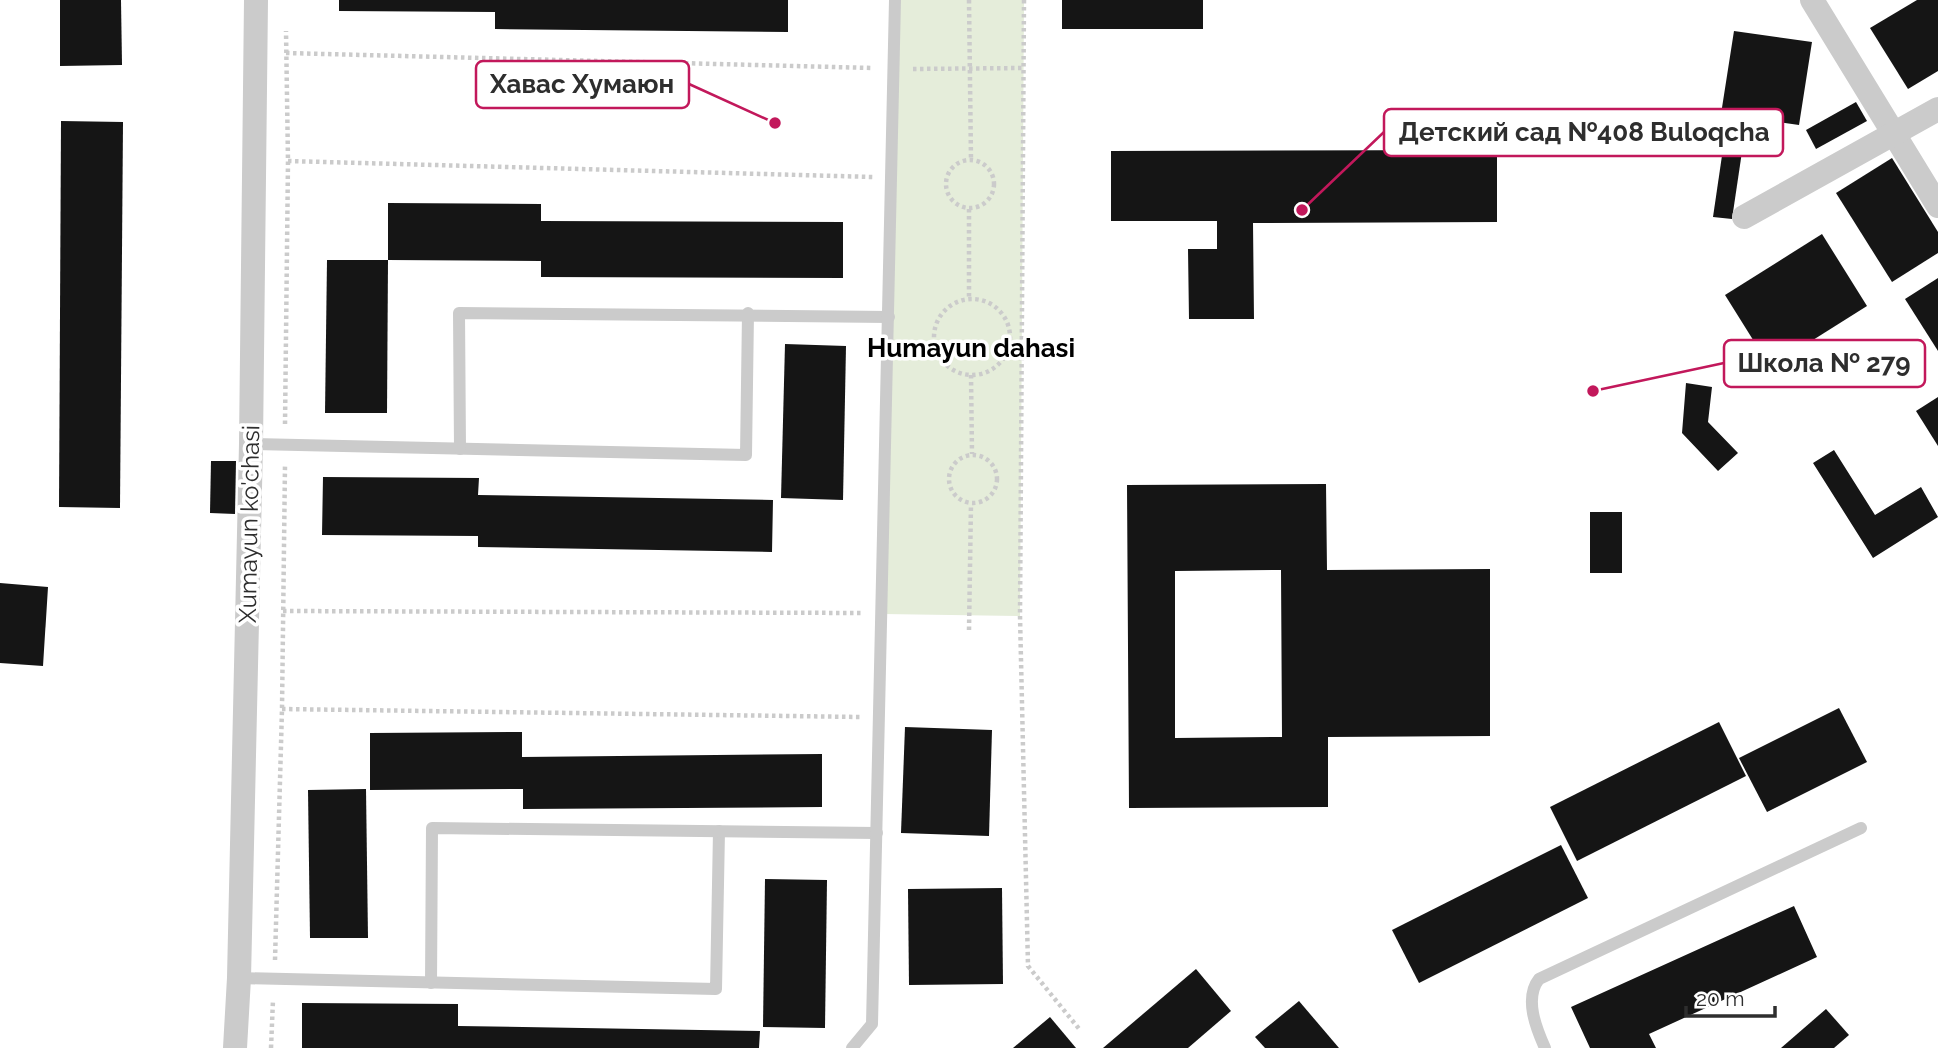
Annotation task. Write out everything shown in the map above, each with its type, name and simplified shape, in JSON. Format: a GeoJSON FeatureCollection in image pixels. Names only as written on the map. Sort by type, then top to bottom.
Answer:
{"type":"FeatureCollection","features":[{"type":"Feature","properties":{"kind":"street","name":"Xumayun ko'chasi"},"geometry":{"type":"LineString","coordinates":[[235,1048],[239,978],[251,444],[256,0]]}},
{"type":"Feature","properties":{"kind":"street"},"geometry":{"type":"LineString","coordinates":[[1812,0],[1938,206]]}},
{"type":"Feature","properties":{"kind":"street"},"geometry":{"type":"LineString","coordinates":[[1744,217],[1938,109]]}},
{"type":"Feature","properties":{"kind":"lane"},"geometry":{"type":"LineString","coordinates":[[852,1048],[872,1024],[895,0]]}},
{"type":"Feature","properties":{"kind":"lane"},"geometry":{"type":"LineString","coordinates":[[460,449],[459,313],[748,313],[889,317]]}},
{"type":"Feature","properties":{"kind":"lane"},"geometry":{"type":"LineString","coordinates":[[251,444],[746,456],[748,313]]}},
{"type":"Feature","properties":{"kind":"lane"},"geometry":{"type":"LineString","coordinates":[[431,983],[432,828],[877,833]]}},
{"type":"Feature","properties":{"kind":"lane"},"geometry":{"type":"LineString","coordinates":[[1545,1048],[1535,1025],[1533,1006],[1533,986],[1539,979],[1861,828]]}},
{"type":"Feature","properties":{"kind":"lane"},"geometry":{"type":"LineString","coordinates":[[239,978],[716,989],[719,831]]}},
{"type":"Feature","properties":{"kind":"path"},"geometry":{"type":"LineString","coordinates":[[969,0],[971,160]]}},
{"type":"Feature","properties":{"kind":"path"},"geometry":{"type":"LineString","coordinates":[[1024,0],[1020,616],[1028,966],[1080,1030]]}},
{"type":"Feature","properties":{"kind":"path"},"geometry":{"type":"LineString","coordinates":[[271,1048],[282,709],[288,161],[286,26]]}},
{"type":"Feature","properties":{"kind":"path"},"geometry":{"type":"LineString","coordinates":[[286,53],[895,69],[1024,68]]}},
{"type":"Feature","properties":{"kind":"path"},"geometry":{"type":"LineString","coordinates":[[965,160],[979,161],[990,169],[995,185],[992,196],[983,205],[969,209],[955,204],[946,192],[946,179],[951,168],[965,160]]}},
{"type":"Feature","properties":{"kind":"path"},"geometry":{"type":"LineString","coordinates":[[288,161],[891,178]]}},
{"type":"Feature","properties":{"kind":"path"},"geometry":{"type":"LineString","coordinates":[[969,209],[969,298]]}},
{"type":"Feature","properties":{"kind":"path"},"geometry":{"type":"LineString","coordinates":[[969,298],[988,301],[1000,309],[1008,321],[1011,337],[1008,351],[1000,363],[987,372],[971,375],[958,372],[945,364],[934,342],[939,316],[948,306],[969,298]]}},
{"type":"Feature","properties":{"kind":"path"},"geometry":{"type":"LineString","coordinates":[[971,375],[972,454]]}},
{"type":"Feature","properties":{"kind":"path"},"geometry":{"type":"LineString","coordinates":[[972,454],[993,464],[998,480],[995,491],[986,500],[971,503],[958,499],[949,486],[948,474],[954,463],[972,454]]}},
{"type":"Feature","properties":{"kind":"path"},"geometry":{"type":"LineString","coordinates":[[969,630],[971,503]]}},
{"type":"Feature","properties":{"kind":"path"},"geometry":{"type":"LineString","coordinates":[[283,611],[883,614]]}},
{"type":"Feature","properties":{"kind":"path"},"geometry":{"type":"LineString","coordinates":[[282,709],[879,717]]}},
{"type":"Feature","properties":{"kind":"green space"},"geometry":{"type":"Polygon","coordinates":[[[895,0],[1024,0],[1020,616],[883,614],[895,0]]]}},
{"type":"Feature","properties":{"kind":"building"},"geometry":{"type":"Polygon","coordinates":[[[60,0],[121,0],[122,65],[60,66],[60,0]]]}},
{"type":"Feature","properties":{"kind":"building"},"geometry":{"type":"Polygon","coordinates":[[[339,0],[788,0],[788,32],[495,29],[495,12],[339,11],[339,0]]]}},
{"type":"Feature","properties":{"kind":"building"},"geometry":{"type":"Polygon","coordinates":[[[1062,0],[1203,0],[1203,29],[1062,29],[1062,0]]]}},
{"type":"Feature","properties":{"kind":"building"},"geometry":{"type":"Polygon","coordinates":[[[1917,0],[1938,0],[1938,71],[1908,89],[1870,28],[1917,0]]]}},
{"type":"Feature","properties":{"kind":"building"},"geometry":{"type":"Polygon","coordinates":[[[1734,31],[1812,42],[1799,125],[1721,114],[1734,31]]]}},
{"type":"Feature","properties":{"kind":"building"},"geometry":{"type":"Polygon","coordinates":[[[1856,102],[1867,121],[1816,149],[1806,130],[1856,102]]]}},
{"type":"Feature","properties":{"kind":"building"},"geometry":{"type":"Polygon","coordinates":[[[61,121],[123,122],[120,508],[59,507],[61,121]]]}},
{"type":"Feature","properties":{"kind":"building"},"geometry":{"type":"Polygon","coordinates":[[[1724,142],[1743,145],[1732,219],[1713,217],[1724,142]]]}},
{"type":"Feature","properties":{"kind":"building"},"geometry":{"type":"Polygon","coordinates":[[[1497,150],[1497,222],[1253,223],[1254,319],[1189,319],[1188,249],[1217,249],[1217,221],[1111,221],[1111,151],[1497,150]]]}},
{"type":"Feature","properties":{"kind":"building"},"geometry":{"type":"Polygon","coordinates":[[[1892,158],[1938,232],[1938,253],[1892,282],[1836,193],[1892,158]]]}},
{"type":"Feature","properties":{"kind":"building"},"geometry":{"type":"Polygon","coordinates":[[[388,203],[541,204],[541,221],[843,222],[843,278],[541,277],[541,261],[388,260],[388,203]]]}},
{"type":"Feature","properties":{"kind":"building"},"geometry":{"type":"Polygon","coordinates":[[[1822,234],[1867,306],[1770,367],[1725,295],[1822,234]]]}},
{"type":"Feature","properties":{"kind":"building"},"geometry":{"type":"Polygon","coordinates":[[[327,260],[388,260],[387,413],[325,413],[327,260]]]}},
{"type":"Feature","properties":{"kind":"building"},"geometry":{"type":"Polygon","coordinates":[[[1938,278],[1938,351],[1905,299],[1938,278]]]}},
{"type":"Feature","properties":{"kind":"building"},"geometry":{"type":"Polygon","coordinates":[[[785,344],[846,346],[843,500],[781,498],[785,344]]]}},
{"type":"Feature","properties":{"kind":"building"},"geometry":{"type":"Polygon","coordinates":[[[1686,383],[1712,387],[1708,422],[1738,453],[1718,471],[1682,433],[1686,383]]]}},
{"type":"Feature","properties":{"kind":"building"},"geometry":{"type":"Polygon","coordinates":[[[1938,397],[1938,446],[1916,411],[1938,397]]]}},
{"type":"Feature","properties":{"kind":"building"},"geometry":{"type":"Polygon","coordinates":[[[1834,450],[1875,515],[1921,487],[1938,517],[1873,558],[1813,463],[1834,450]]]}},
{"type":"Feature","properties":{"kind":"building"},"geometry":{"type":"Polygon","coordinates":[[[211,461],[236,461],[235,514],[210,513],[211,461]]]}},
{"type":"Feature","properties":{"kind":"building"},"geometry":{"type":"Polygon","coordinates":[[[323,477],[479,478],[478,495],[773,500],[772,552],[478,547],[478,536],[322,535],[323,477]]]}},
{"type":"Feature","properties":{"kind":"building"},"geometry":{"type":"Polygon","coordinates":[[[1326,484],[1327,570],[1490,569],[1490,736],[1328,737],[1328,807],[1129,808],[1127,485],[1326,484]],[[1281,570],[1175,571],[1175,738],[1282,737],[1281,570]]]}},
{"type":"Feature","properties":{"kind":"building"},"geometry":{"type":"Polygon","coordinates":[[[1590,512],[1622,512],[1622,573],[1590,573],[1590,512]]]}},
{"type":"Feature","properties":{"kind":"building"},"geometry":{"type":"Polygon","coordinates":[[[0,583],[48,587],[43,666],[0,663],[0,583]]]}},
{"type":"Feature","properties":{"kind":"building"},"geometry":{"type":"Polygon","coordinates":[[[1839,708],[1867,762],[1767,812],[1739,758],[1839,708]]]}},
{"type":"Feature","properties":{"kind":"building"},"geometry":{"type":"Polygon","coordinates":[[[1719,722],[1746,776],[1577,861],[1550,807],[1719,722]]]}},
{"type":"Feature","properties":{"kind":"building"},"geometry":{"type":"Polygon","coordinates":[[[905,727],[992,730],[989,836],[901,833],[905,727]]]}},
{"type":"Feature","properties":{"kind":"building"},"geometry":{"type":"Polygon","coordinates":[[[522,732],[522,757],[822,754],[822,807],[523,809],[523,789],[370,790],[370,733],[522,732]]]}},
{"type":"Feature","properties":{"kind":"building"},"geometry":{"type":"Polygon","coordinates":[[[366,789],[368,938],[310,938],[308,790],[366,789]]]}},
{"type":"Feature","properties":{"kind":"building"},"geometry":{"type":"Polygon","coordinates":[[[1561,845],[1588,898],[1419,983],[1392,930],[1561,845]]]}},
{"type":"Feature","properties":{"kind":"building"},"geometry":{"type":"Polygon","coordinates":[[[765,879],[827,880],[825,1028],[763,1027],[765,879]]]}},
{"type":"Feature","properties":{"kind":"building"},"geometry":{"type":"Polygon","coordinates":[[[1002,888],[1003,984],[909,985],[908,889],[1002,888]]]}},
{"type":"Feature","properties":{"kind":"building"},"geometry":{"type":"Polygon","coordinates":[[[1794,906],[1817,957],[1649,1034],[1656,1048],[1590,1048],[1571,1007],[1794,906]]]}},
{"type":"Feature","properties":{"kind":"building"},"geometry":{"type":"Polygon","coordinates":[[[1196,969],[1231,1011],[1188,1048],[1103,1048],[1196,969]]]}},
{"type":"Feature","properties":{"kind":"building"},"geometry":{"type":"Polygon","coordinates":[[[1299,1001],[1339,1048],[1265,1048],[1255,1037],[1299,1001]]]}},
{"type":"Feature","properties":{"kind":"building"},"geometry":{"type":"Polygon","coordinates":[[[302,1003],[458,1004],[458,1026],[760,1031],[759,1048],[302,1048],[302,1003]]]}},
{"type":"Feature","properties":{"kind":"building"},"geometry":{"type":"Polygon","coordinates":[[[1826,1009],[1849,1035],[1834,1048],[1781,1048],[1826,1009]]]}},
{"type":"Feature","properties":{"kind":"building"},"geometry":{"type":"Polygon","coordinates":[[[1050,1017],[1076,1048],[1013,1048],[1050,1017]]]}},
{"type":"Feature","properties":{"kind":"place","name":"Хавас Хумаюн"},"geometry":{"type":"Point","coordinates":[775,123]}},
{"type":"Feature","properties":{"kind":"place","name":"Детский сад №408 Buloqcha"},"geometry":{"type":"Point","coordinates":[1302,210]}},
{"type":"Feature","properties":{"kind":"place","name":"Школа № 279"},"geometry":{"type":"Point","coordinates":[1593,391]}},
{"type":"Feature","properties":{"kind":"district","name":"Humayun dahasi"},"geometry":{"type":"Point","coordinates":[971,348]}}]}
